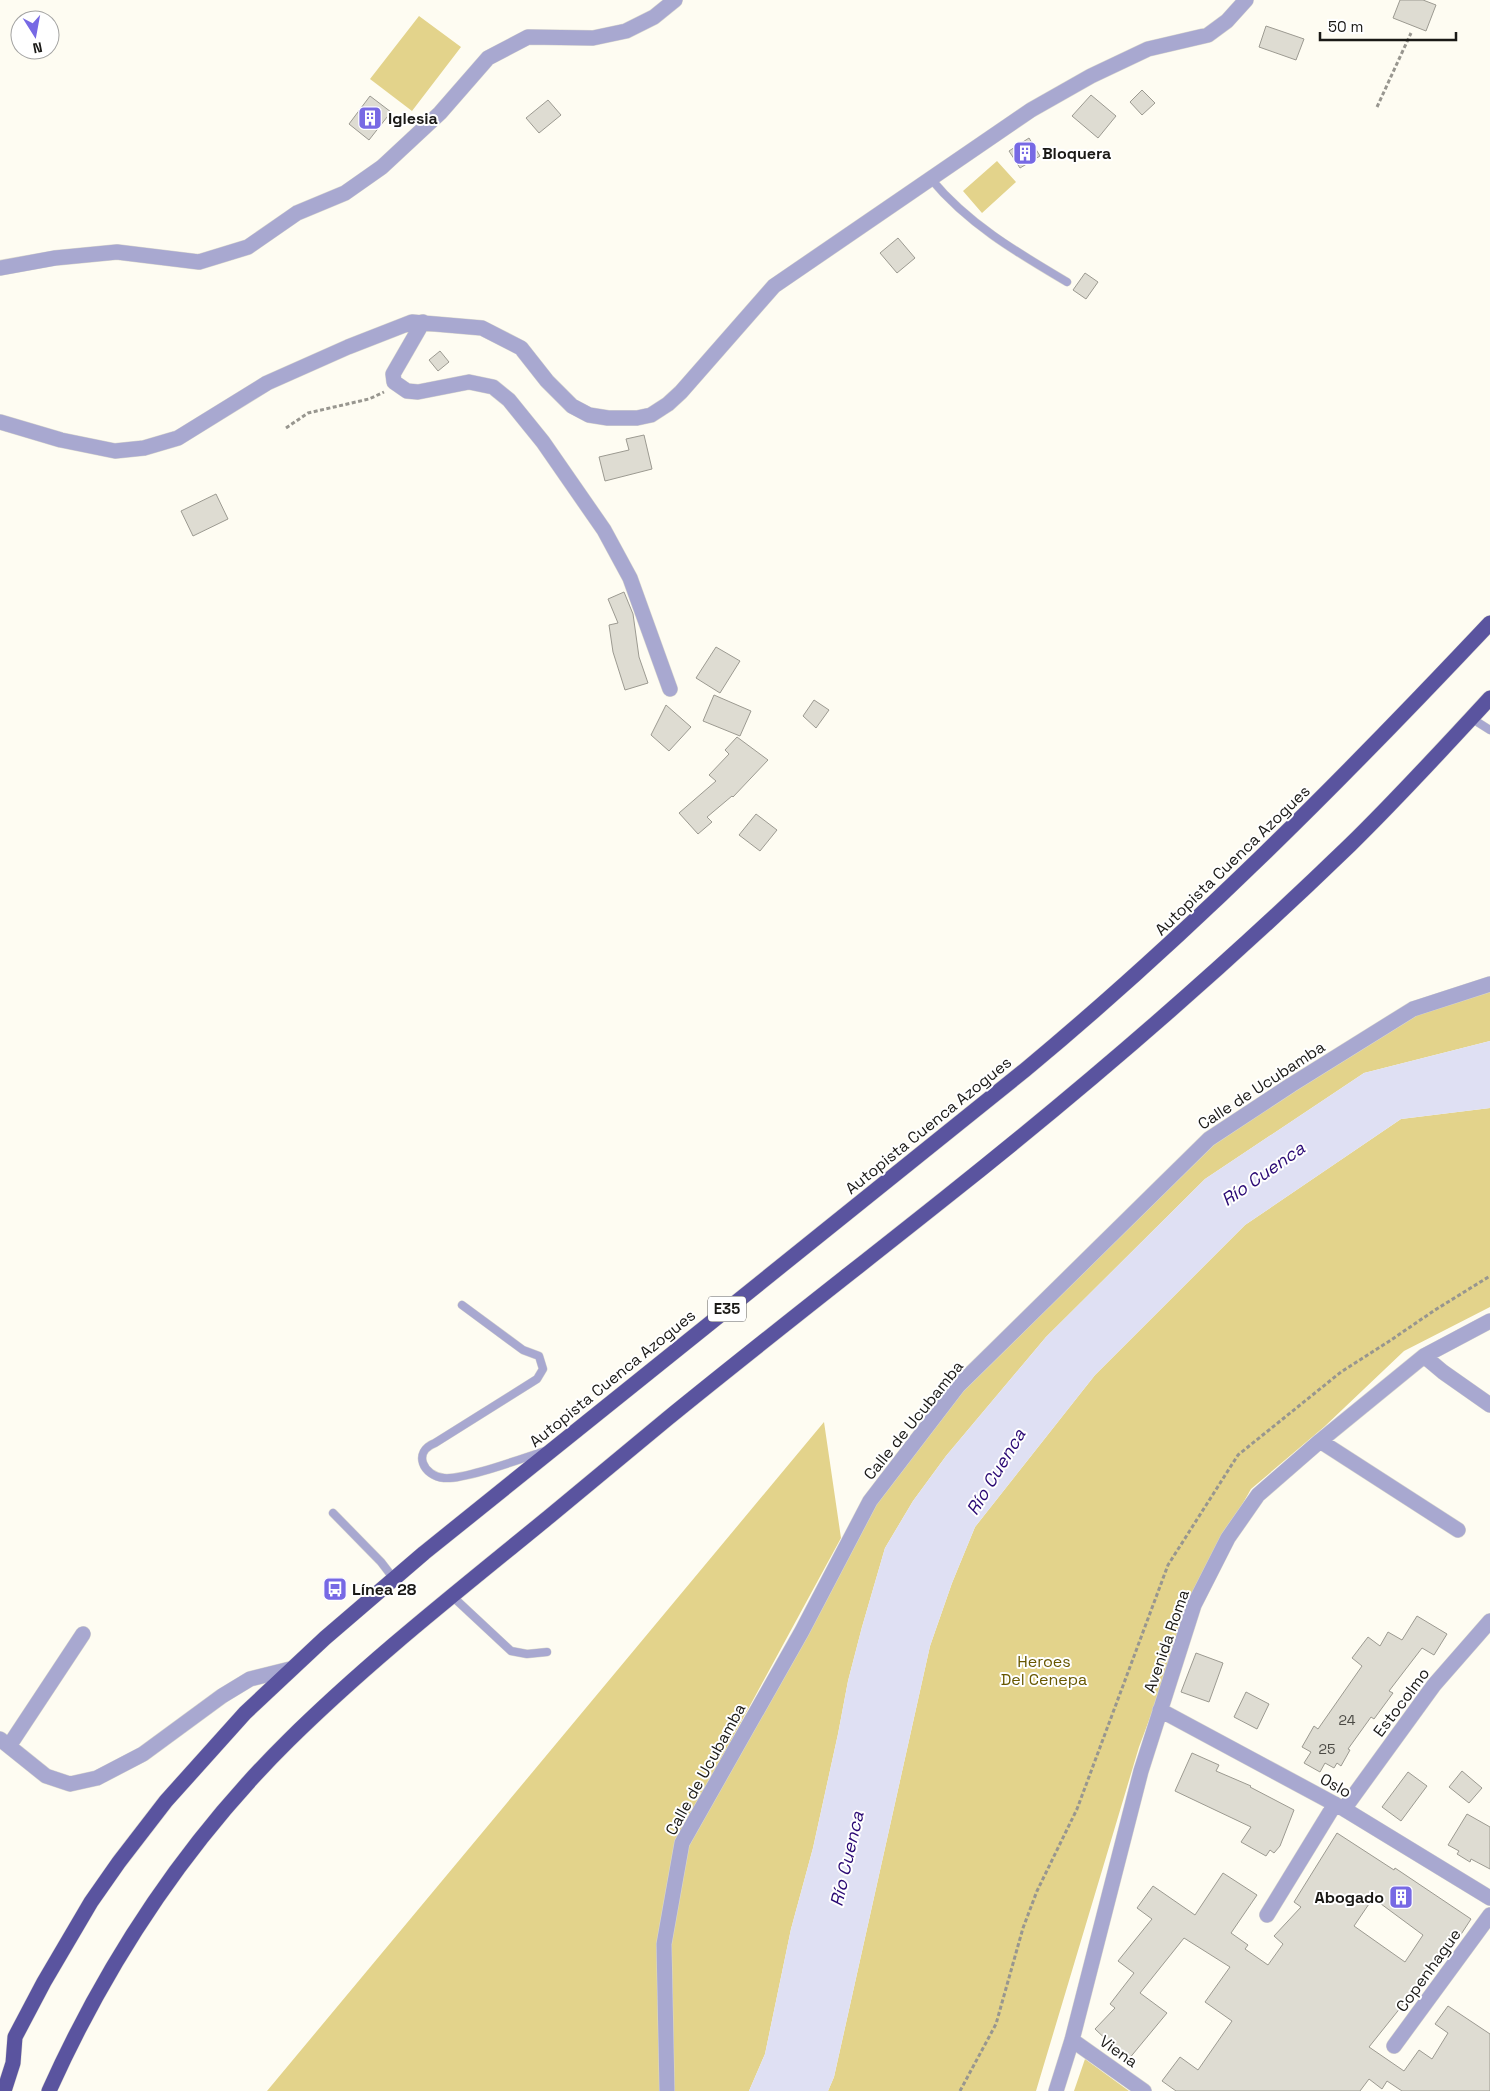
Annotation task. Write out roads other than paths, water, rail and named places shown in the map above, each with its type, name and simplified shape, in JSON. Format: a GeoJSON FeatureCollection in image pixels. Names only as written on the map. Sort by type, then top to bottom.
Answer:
{"type":"FeatureCollection","features":[{"type":"Feature","properties":{"kind":"highway","name":"Autopista Cuenca Azogues"},"geometry":{"type":"LineString","coordinates":[[4,2091],[13,2063],[15,2037],[48,1974],[91,1902],[166,1801],[214,1746],[290,1670],[394,1579],[552,1449],[1025,1070],[1098,1008],[1192,923],[1289,831],[1490,623]]}},
{"type":"Feature","properties":{"kind":"highway"},"geometry":{"type":"LineString","coordinates":[[49,2091],[86,2014],[121,1952],[210,1827],[311,1719],[363,1671],[668,1418],[1012,1144],[1160,1021],[1351,844],[1490,698]]}},
{"type":"Feature","properties":{"kind":"street"},"geometry":{"type":"LineString","coordinates":[[0,268],[54,258],[117,252],[200,262],[248,247],[297,213],[345,193],[382,167],[440,113],[488,58],[528,37],[593,38],[626,31],[654,17],[675,0]]}},
{"type":"Feature","properties":{"kind":"street"},"geometry":{"type":"LineString","coordinates":[[0,422],[61,440],[115,451],[144,448],[178,438],[267,383],[348,346],[412,322],[482,328],[521,348],[547,381],[572,406],[589,415],[624,419],[651,415],[668,404],[681,392],[774,286],[1031,110],[1091,76],[1148,49],[1208,35],[1227,21],[1246,0]]}},
{"type":"Feature","properties":{"kind":"street"},"geometry":{"type":"LineString","coordinates":[[423,322],[392,374],[394,382],[407,391],[418,392],[469,382],[493,387],[509,400],[543,442],[604,530],[630,578],[670,688]]}},
{"type":"Feature","properties":{"kind":"street","name":"Calle de Ucubamba"},"geometry":{"type":"LineString","coordinates":[[667,2091],[664,1944],[682,1843],[802,1630],[870,1501],[958,1386],[1209,1139],[1291,1084],[1413,1009],[1490,984]]}},
{"type":"Feature","properties":{"kind":"street","name":"Avenida Roma"},"geometry":{"type":"LineString","coordinates":[[1056,2091],[1072,2040],[1141,1771],[1194,1605],[1228,1538],[1258,1495],[1320,1441],[1424,1356],[1490,1320]]}},
{"type":"Feature","properties":{"kind":"street"},"geometry":{"type":"LineString","coordinates":[[1424,1356],[1443,1372],[1490,1405]]}},
{"type":"Feature","properties":{"kind":"street"},"geometry":{"type":"LineString","coordinates":[[1320,1441],[1458,1530]]}},
{"type":"Feature","properties":{"kind":"street","name":"Estocolmo"},"geometry":{"type":"LineString","coordinates":[[1267,1915],[1340,1806],[1434,1685],[1490,1621]]}},
{"type":"Feature","properties":{"kind":"street"},"geometry":{"type":"LineString","coordinates":[[83,1634],[5,1742],[46,1776],[70,1784],[97,1778],[143,1754],[222,1696],[250,1679],[290,1670]]}},
{"type":"Feature","properties":{"kind":"street","name":"Oslo"},"geometry":{"type":"LineString","coordinates":[[1160,1710],[1340,1806],[1490,1898]]}},
{"type":"Feature","properties":{"kind":"street","name":"Copenhague"},"geometry":{"type":"LineString","coordinates":[[1394,2046],[1490,1915]]}},
{"type":"Feature","properties":{"kind":"street","name":"Viena"},"geometry":{"type":"LineString","coordinates":[[1072,2040],[1144,2091]]}},
{"type":"Feature","properties":{"kind":"lane"},"geometry":{"type":"LineString","coordinates":[[931,179],[947,198],[1008,248],[1067,282]]}},
{"type":"Feature","properties":{"kind":"lane"},"geometry":{"type":"LineString","coordinates":[[1471,718],[1490,730]]}},
{"type":"Feature","properties":{"kind":"lane"},"geometry":{"type":"LineString","coordinates":[[462,1305],[523,1350],[539,1356],[543,1369],[537,1379],[435,1443],[426,1446],[422,1454],[423,1465],[430,1473],[443,1478],[460,1476],[552,1449]]}},
{"type":"Feature","properties":{"kind":"lane"},"geometry":{"type":"LineString","coordinates":[[333,1513],[382,1562],[394,1579]]}},
{"type":"Feature","properties":{"kind":"lane"},"geometry":{"type":"LineString","coordinates":[[452,1596],[511,1651],[527,1654],[547,1652]]}},
{"type":"Feature","properties":{"kind":"water","name":"Río Cuenca"},"geometry":{"type":"Polygon","coordinates":[[[1490,1041],[1490,1108],[1401,1119],[1245,1225],[1095,1375],[975,1527],[952,1583],[930,1646],[834,2077],[828,2091],[749,2091],[765,2054],[791,1929],[813,1848],[848,1681],[862,1627],[885,1548],[913,1501],[946,1456],[1046,1337],[1205,1179],[1364,1073],[1490,1041]]]}},
{"type":"Feature","properties":{"kind":"place","name":"Iglesia"},"geometry":{"type":"Point","coordinates":[370,118]}},
{"type":"Feature","properties":{"kind":"place","name":"Bloquera"},"geometry":{"type":"Point","coordinates":[1025,153]}},
{"type":"Feature","properties":{"kind":"place","name":"Línea 28"},"geometry":{"type":"Point","coordinates":[335,1589]}},
{"type":"Feature","properties":{"kind":"place","name":"Abogado"},"geometry":{"type":"Point","coordinates":[1401,1897]}},
{"type":"Feature","properties":{"kind":"park label","name":"Heroes Del Cenepa"},"geometry":{"type":"Point","coordinates":[1044,1670]}}]}
